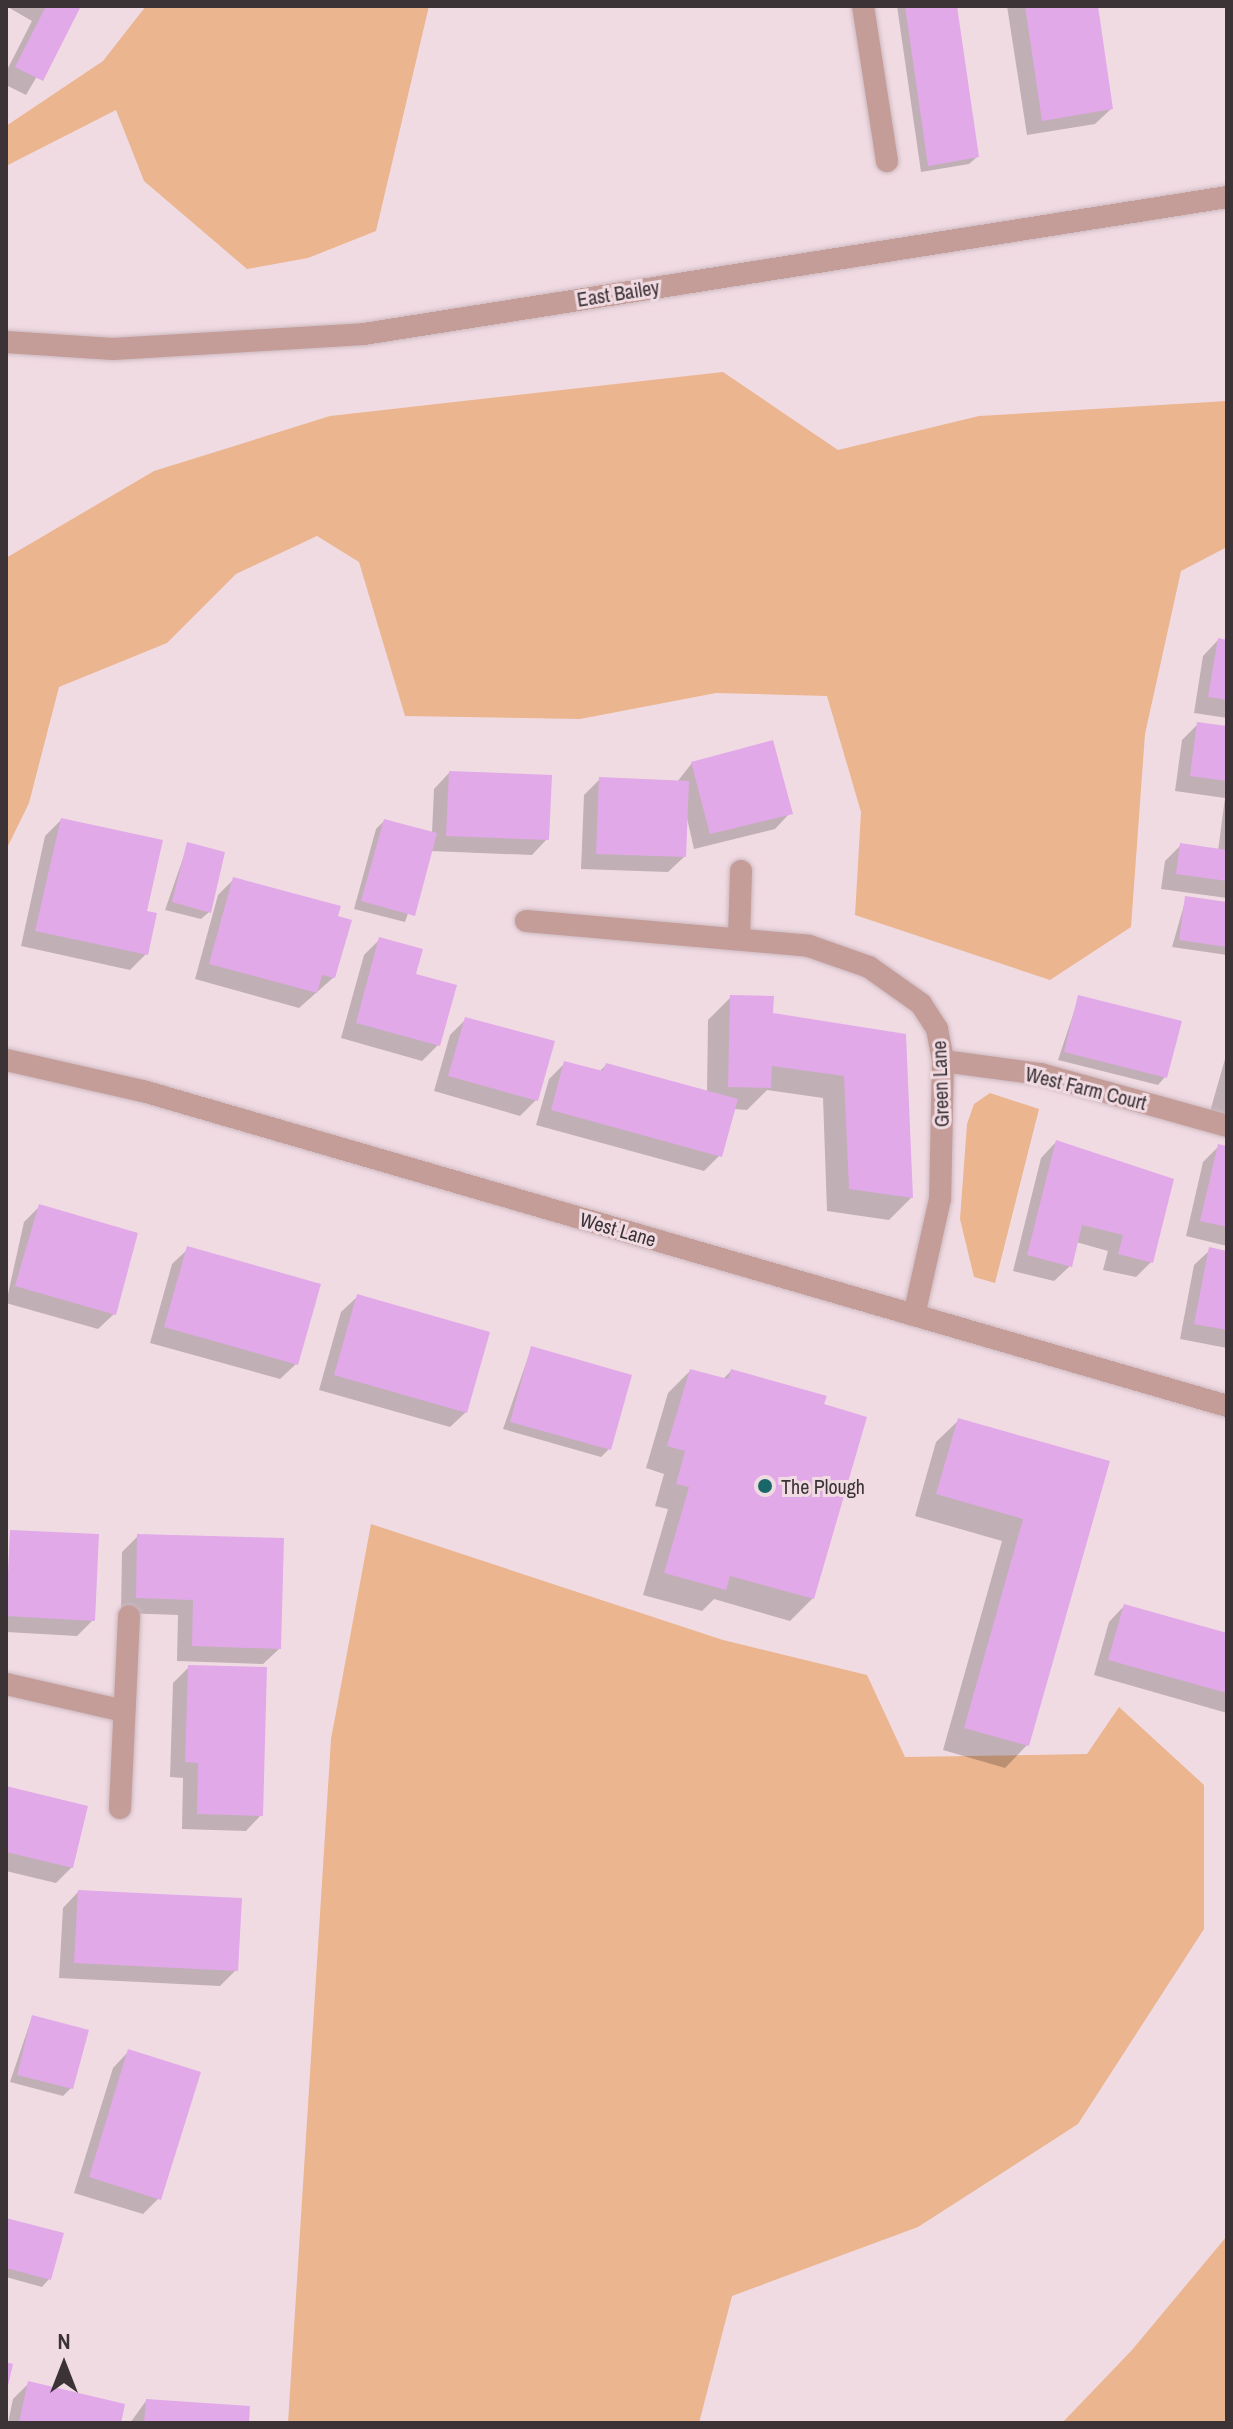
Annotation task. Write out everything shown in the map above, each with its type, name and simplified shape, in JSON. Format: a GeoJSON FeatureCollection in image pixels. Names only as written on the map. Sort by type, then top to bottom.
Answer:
{"type":"FeatureCollection","features":[{"type":"Feature","properties":{"kind":"street"},"geometry":{"type":"LineString","coordinates":[[863,6],[887,161]]}},
{"type":"Feature","properties":{"kind":"street","name":"East Bailey"},"geometry":{"type":"LineString","coordinates":[[6,342],[113,349],[364,334],[1227,197]]}},
{"type":"Feature","properties":{"kind":"street"},"geometry":{"type":"LineString","coordinates":[[739,939],[741,871]]}},
{"type":"Feature","properties":{"kind":"street","name":"Green Lane"},"geometry":{"type":"LineString","coordinates":[[526,921],[809,946],[869,967],[921,1004],[937,1029],[943,1061],[940,1199],[914,1315]]}},
{"type":"Feature","properties":{"kind":"street","name":"West Lane"},"geometry":{"type":"LineString","coordinates":[[6,1060],[143,1091],[1227,1406]]}},
{"type":"Feature","properties":{"kind":"street","name":"West Farm Court"},"geometry":{"type":"LineString","coordinates":[[943,1061],[1041,1074],[1227,1126]]}},
{"type":"Feature","properties":{"kind":"street"},"geometry":{"type":"LineString","coordinates":[[120,1808],[129,1616]]}},
{"type":"Feature","properties":{"kind":"street"},"geometry":{"type":"LineString","coordinates":[[6,1684],[124,1711]]}},
{"type":"Feature","properties":{"kind":"shaded area"},"geometry":{"type":"Polygon","coordinates":[[[146,6],[429,6],[376,231],[308,258],[247,269],[144,181],[116,110],[6,166],[6,126],[103,61],[146,6]]]}},
{"type":"Feature","properties":{"kind":"shaded area"},"geometry":{"type":"Polygon","coordinates":[[[723,372],[838,450],[979,416],[1227,401],[1227,547],[1181,571],[1145,734],[1131,927],[1050,980],[855,915],[861,812],[827,696],[716,693],[580,719],[405,716],[359,562],[317,536],[236,574],[167,643],[59,687],[29,803],[6,850],[6,558],[154,471],[330,416],[723,372]]]}},
{"type":"Feature","properties":{"kind":"shaded area"},"geometry":{"type":"Polygon","coordinates":[[[990,1093],[1039,1109],[995,1283],[974,1277],[960,1219],[967,1124],[974,1104],[990,1093]]]}},
{"type":"Feature","properties":{"kind":"shaded area"},"geometry":{"type":"Polygon","coordinates":[[[371,1524],[723,1640],[867,1675],[905,1757],[1087,1754],[1119,1707],[1204,1785],[1204,1929],[1078,2124],[918,2227],[732,2296],[699,2423],[288,2423],[331,1739],[371,1524]]]}},
{"type":"Feature","properties":{"kind":"shaded area"},"geometry":{"type":"Polygon","coordinates":[[[1227,2236],[1227,2423],[1062,2423],[1132,2350],[1227,2236]]]}},
{"type":"Feature","properties":{"kind":"building"},"geometry":{"type":"Polygon","coordinates":[[[46,6],[81,6],[43,81],[15,67],[46,6]]]}},
{"type":"Feature","properties":{"kind":"building"},"geometry":{"type":"Polygon","coordinates":[[[905,6],[957,6],[979,157],[928,166],[905,6]]]}},
{"type":"Feature","properties":{"kind":"building"},"geometry":{"type":"Polygon","coordinates":[[[1025,6],[1098,6],[1113,109],[1042,121],[1025,6]]]}},
{"type":"Feature","properties":{"kind":"building"},"geometry":{"type":"Polygon","coordinates":[[[1218,638],[1227,640],[1227,700],[1208,697],[1218,638]]]}},
{"type":"Feature","properties":{"kind":"building"},"geometry":{"type":"Polygon","coordinates":[[[1197,722],[1227,726],[1227,781],[1190,776],[1197,722]]]}},
{"type":"Feature","properties":{"kind":"building"},"geometry":{"type":"Polygon","coordinates":[[[773,740],[793,814],[710,834],[691,762],[773,740]]]}},
{"type":"Feature","properties":{"kind":"building"},"geometry":{"type":"Polygon","coordinates":[[[449,771],[552,775],[549,840],[446,836],[449,771]]]}},
{"type":"Feature","properties":{"kind":"building"},"geometry":{"type":"Polygon","coordinates":[[[599,777],[689,781],[686,857],[596,854],[599,777]]]}},
{"type":"Feature","properties":{"kind":"building"},"geometry":{"type":"Polygon","coordinates":[[[61,818],[163,840],[147,911],[157,913],[148,955],[35,931],[61,818]]]}},
{"type":"Feature","properties":{"kind":"building"},"geometry":{"type":"Polygon","coordinates":[[[384,819],[437,833],[415,916],[361,901],[384,819]]]}},
{"type":"Feature","properties":{"kind":"building"},"geometry":{"type":"Polygon","coordinates":[[[187,842],[225,852],[211,913],[172,902],[187,842]]]}},
{"type":"Feature","properties":{"kind":"building"},"geometry":{"type":"Polygon","coordinates":[[[1180,843],[1227,850],[1227,881],[1176,874],[1180,843]]]}},
{"type":"Feature","properties":{"kind":"building"},"geometry":{"type":"Polygon","coordinates":[[[233,877],[341,906],[338,916],[352,920],[335,978],[322,975],[317,993],[209,964],[233,877]]]}},
{"type":"Feature","properties":{"kind":"building"},"geometry":{"type":"Polygon","coordinates":[[[1185,896],[1227,902],[1227,947],[1179,940],[1185,896]]]}},
{"type":"Feature","properties":{"kind":"building"},"geometry":{"type":"Polygon","coordinates":[[[379,937],[423,949],[416,974],[457,985],[440,1046],[356,1023],[379,937]]]}},
{"type":"Feature","properties":{"kind":"building"},"geometry":{"type":"Polygon","coordinates":[[[730,995],[774,996],[773,1013],[906,1034],[913,1198],[849,1189],[844,1076],[772,1066],[771,1088],[728,1087],[730,995]]]}},
{"type":"Feature","properties":{"kind":"building"},"geometry":{"type":"Polygon","coordinates":[[[1078,995],[1182,1021],[1167,1078],[1064,1052],[1078,995]]]}},
{"type":"Feature","properties":{"kind":"building"},"geometry":{"type":"Polygon","coordinates":[[[465,1017],[555,1041],[538,1101],[448,1076],[465,1017]]]}},
{"type":"Feature","properties":{"kind":"building"},"geometry":{"type":"Polygon","coordinates":[[[564,1061],[603,1071],[606,1063],[738,1099],[722,1157],[551,1110],[564,1061]]]}},
{"type":"Feature","properties":{"kind":"building"},"geometry":{"type":"Polygon","coordinates":[[[1056,1140],[1174,1179],[1153,1263],[1118,1254],[1123,1235],[1082,1225],[1072,1267],[1027,1255],[1056,1140]]]}},
{"type":"Feature","properties":{"kind":"building"},"geometry":{"type":"Polygon","coordinates":[[[1218,1144],[1227,1146],[1227,1227],[1200,1221],[1218,1144]]]}},
{"type":"Feature","properties":{"kind":"building"},"geometry":{"type":"Polygon","coordinates":[[[39,1204],[138,1233],[116,1315],[15,1286],[39,1204]]]}},
{"type":"Feature","properties":{"kind":"building"},"geometry":{"type":"Polygon","coordinates":[[[187,1246],[321,1284],[298,1365],[164,1327],[187,1246]]]}},
{"type":"Feature","properties":{"kind":"building"},"geometry":{"type":"Polygon","coordinates":[[[1209,1247],[1227,1251],[1227,1330],[1194,1324],[1209,1247]]]}},
{"type":"Feature","properties":{"kind":"building"},"geometry":{"type":"Polygon","coordinates":[[[357,1294],[490,1332],[467,1413],[334,1375],[357,1294]]]}},
{"type":"Feature","properties":{"kind":"building"},"geometry":{"type":"Polygon","coordinates":[[[531,1346],[632,1375],[611,1450],[510,1422],[531,1346]]]}},
{"type":"Feature","properties":{"kind":"building","name":"The Plough"},"geometry":{"type":"Polygon","coordinates":[[[690,1369],[728,1379],[731,1369],[827,1396],[824,1404],[867,1417],[814,1599],[730,1576],[726,1590],[664,1573],[689,1487],[676,1484],[685,1451],[667,1446],[690,1369]]]}},
{"type":"Feature","properties":{"kind":"building"},"geometry":{"type":"Polygon","coordinates":[[[958,1418],[1110,1461],[1029,1746],[964,1728],[1023,1519],[936,1494],[958,1418]]]}},
{"type":"Feature","properties":{"kind":"building"},"geometry":{"type":"Polygon","coordinates":[[[10,1530],[99,1534],[95,1621],[6,1616],[10,1530]]]}},
{"type":"Feature","properties":{"kind":"building"},"geometry":{"type":"Polygon","coordinates":[[[137,1534],[284,1538],[281,1649],[192,1646],[193,1600],[136,1598],[137,1534]]]}},
{"type":"Feature","properties":{"kind":"building"},"geometry":{"type":"Polygon","coordinates":[[[1124,1604],[1227,1633],[1227,1693],[1108,1660],[1124,1604]]]}},
{"type":"Feature","properties":{"kind":"building"},"geometry":{"type":"Polygon","coordinates":[[[188,1665],[267,1667],[263,1816],[197,1814],[198,1763],[185,1762],[188,1665]]]}},
{"type":"Feature","properties":{"kind":"building"},"geometry":{"type":"Polygon","coordinates":[[[6,1786],[88,1806],[73,1868],[6,1852],[6,1786]]]}},
{"type":"Feature","properties":{"kind":"building"},"geometry":{"type":"Polygon","coordinates":[[[78,1890],[242,1898],[238,1971],[74,1963],[78,1890]]]}},
{"type":"Feature","properties":{"kind":"building"},"geometry":{"type":"Polygon","coordinates":[[[32,2015],[89,2030],[73,2089],[17,2075],[32,2015]]]}},
{"type":"Feature","properties":{"kind":"building"},"geometry":{"type":"Polygon","coordinates":[[[128,2049],[201,2072],[161,2200],[89,2177],[128,2049]]]}},
{"type":"Feature","properties":{"kind":"building"},"geometry":{"type":"Polygon","coordinates":[[[6,2218],[64,2233],[51,2280],[6,2268],[6,2218]]]}},
{"type":"Feature","properties":{"kind":"building"},"geometry":{"type":"Polygon","coordinates":[[[6,2362],[13,2364],[7,2390],[6,2389],[6,2362]]]}},
{"type":"Feature","properties":{"kind":"building"},"geometry":{"type":"Polygon","coordinates":[[[28,2381],[125,2404],[121,2423],[19,2423],[28,2381]]]}},
{"type":"Feature","properties":{"kind":"building"},"geometry":{"type":"Polygon","coordinates":[[[146,2399],[250,2406],[249,2423],[144,2423],[146,2399]]]}},
{"type":"Feature","properties":{"kind":"place","name":"The Plough"},"geometry":{"type":"Point","coordinates":[765,1486]}}]}
